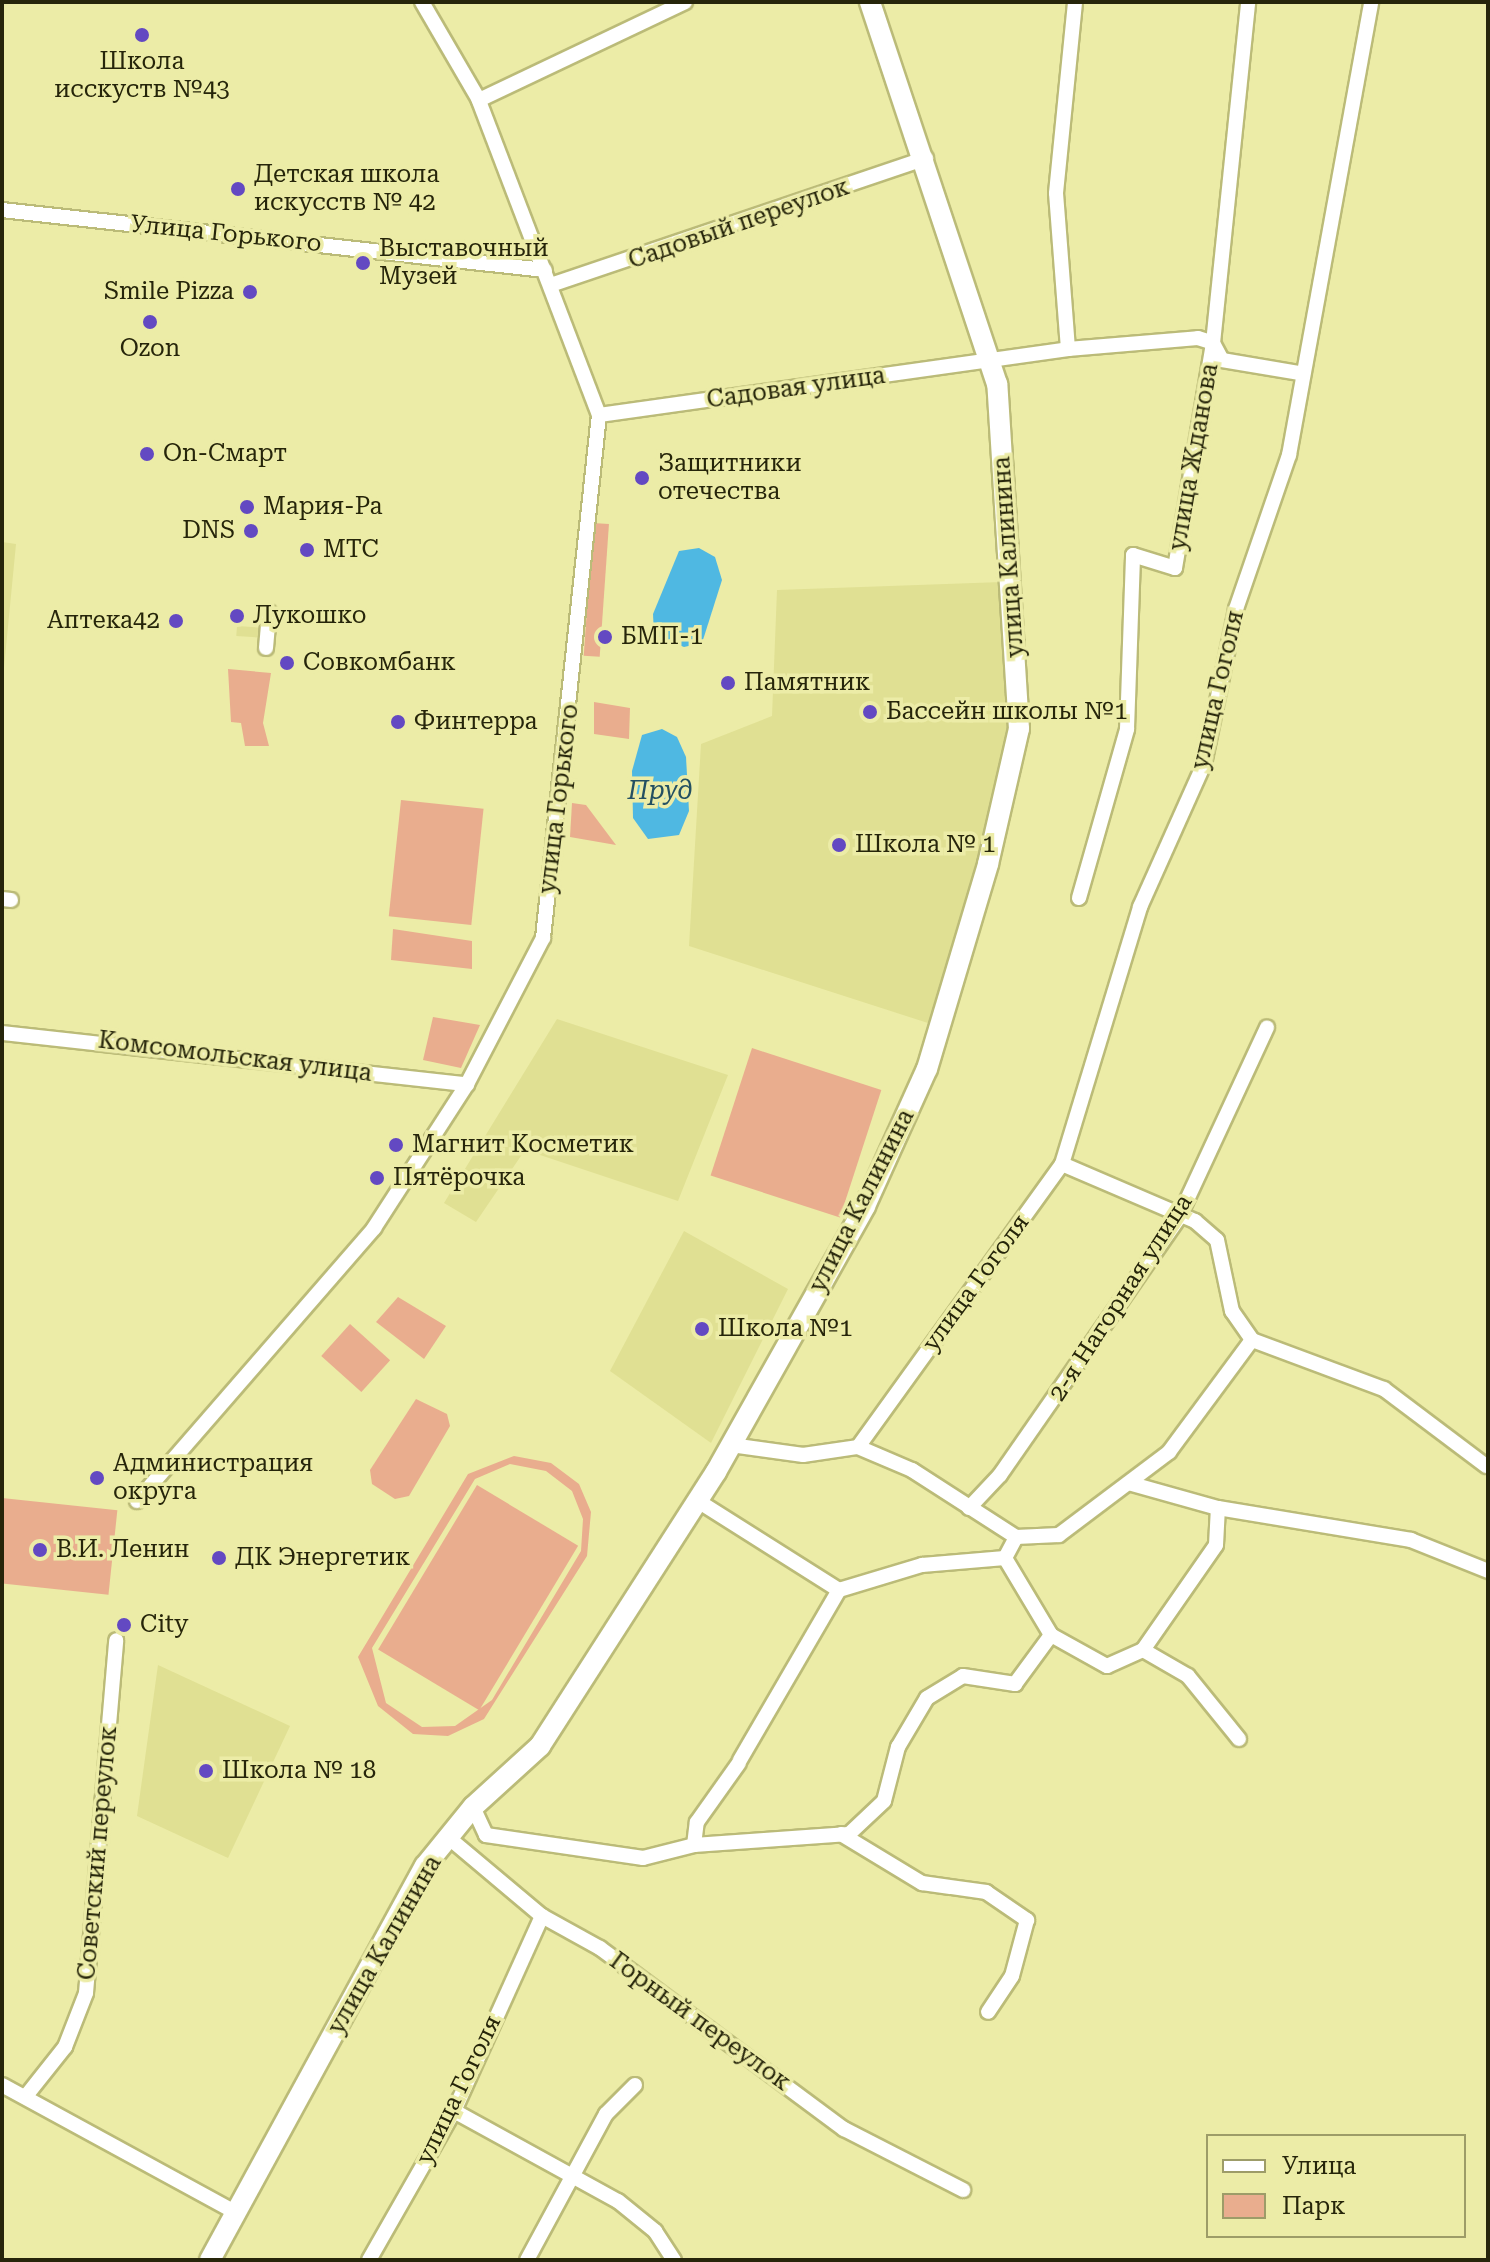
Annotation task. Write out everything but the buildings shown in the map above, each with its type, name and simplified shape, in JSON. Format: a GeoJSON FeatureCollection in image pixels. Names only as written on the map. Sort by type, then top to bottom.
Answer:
{"type":"FeatureCollection","features":[{"type":"Feature","properties":{"kind":"street","name":"улица Горького"},"geometry":{"type":"LineString","coordinates":[[137,1501],[374,1228],[467,1084],[543,938],[599,415],[479,100],[422,2]]}},
{"type":"Feature","properties":{"kind":"street"},"geometry":{"type":"LineString","coordinates":[[479,100],[685,2]]}},
{"type":"Feature","properties":{"kind":"street","name":"улица Калинина"},"geometry":{"type":"LineString","coordinates":[[210,2260],[425,1866],[473,1807],[540,1746],[698,1501],[865,1206],[927,1069],[988,864],[1019,729],[993,360],[870,2]]}},
{"type":"Feature","properties":{"kind":"street"},"geometry":{"type":"LineString","coordinates":[[1068,349],[1056,193],[1075,2]]}},
{"type":"Feature","properties":{"kind":"street","name":"улица Жданова"},"geometry":{"type":"LineString","coordinates":[[1079,898],[1127,729],[1133,555],[1175,568],[1213,343],[1248,2]]}},
{"type":"Feature","properties":{"kind":"street","name":"улица Гоголя"},"geometry":{"type":"LineString","coordinates":[[858,1447],[1062,1164],[1140,907],[1204,764],[1236,609],[1289,455],[1300,373],[1371,2]]}},
{"type":"Feature","properties":{"kind":"street","name":"Садовый переулок"},"geometry":{"type":"LineString","coordinates":[[551,285],[926,158]]}},
{"type":"Feature","properties":{"kind":"street","name":"Улица Горького"},"geometry":{"type":"LineString","coordinates":[[2,210],[545,270]]}},
{"type":"Feature","properties":{"kind":"street","name":"Садовая улица"},"geometry":{"type":"LineString","coordinates":[[599,415],[1068,349],[1198,338],[1213,343]]}},
{"type":"Feature","properties":{"kind":"street"},"geometry":{"type":"LineString","coordinates":[[1213,343],[1222,360],[1300,373]]}},
{"type":"Feature","properties":{"kind":"street"},"geometry":{"type":"LineString","coordinates":[[266,648],[269,612]]}},
{"type":"Feature","properties":{"kind":"street","name":"2-я Нагорная улица"},"geometry":{"type":"LineString","coordinates":[[969,1508],[1009,1463],[1179,1217],[1267,1027]]}},
{"type":"Feature","properties":{"kind":"street","name":"Комсомольская улица"},"geometry":{"type":"LineString","coordinates":[[2,1033],[467,1084]]}},
{"type":"Feature","properties":{"kind":"street"},"geometry":{"type":"LineString","coordinates":[[1062,1164],[1179,1217],[1217,1240],[1232,1311],[1252,1340],[1384,1389],[1486,1466]]}},
{"type":"Feature","properties":{"kind":"street"},"geometry":{"type":"LineString","coordinates":[[731,1445],[803,1455],[858,1447],[912,1470],[1016,1537],[1059,1535],[1132,1484],[1169,1452],[1252,1340]]}},
{"type":"Feature","properties":{"kind":"street"},"geometry":{"type":"LineString","coordinates":[[1132,1484],[1218,1508],[1411,1540],[1488,1571]]}},
{"type":"Feature","properties":{"kind":"street"},"geometry":{"type":"LineString","coordinates":[[698,1501],[839,1590]]}},
{"type":"Feature","properties":{"kind":"street"},"geometry":{"type":"LineString","coordinates":[[1005,1558],[1051,1635],[1107,1666],[1143,1650],[1216,1545],[1218,1508]]}},
{"type":"Feature","properties":{"kind":"street"},"geometry":{"type":"LineString","coordinates":[[1005,1558],[1016,1537]]}},
{"type":"Feature","properties":{"kind":"street"},"geometry":{"type":"LineString","coordinates":[[694,1845],[697,1822],[740,1761],[839,1590],[922,1565],[1005,1558]]}},
{"type":"Feature","properties":{"kind":"street"},"geometry":{"type":"LineString","coordinates":[[473,1807],[486,1835],[643,1858],[694,1845],[841,1834],[884,1801],[898,1747],[927,1698],[963,1676],[1015,1684],[1051,1635]]}},
{"type":"Feature","properties":{"kind":"street","name":"Советский переулок"},"geometry":{"type":"LineString","coordinates":[[26,2096],[65,2047],[86,1993],[116,1640]]}},
{"type":"Feature","properties":{"kind":"street"},"geometry":{"type":"LineString","coordinates":[[1143,1650],[1188,1676],[1239,1739]]}},
{"type":"Feature","properties":{"kind":"street"},"geometry":{"type":"LineString","coordinates":[[841,1834],[922,1883],[986,1892],[1027,1920],[1012,1976],[988,2012]]}},
{"type":"Feature","properties":{"kind":"street","name":"Горный переулок"},"geometry":{"type":"LineString","coordinates":[[449,1838],[542,1916],[600,1948],[844,2129],[963,2190]]}},
{"type":"Feature","properties":{"kind":"street","name":"улица Гоголя"},"geometry":{"type":"LineString","coordinates":[[369,2260],[454,2111],[542,1916]]}},
{"type":"Feature","properties":{"kind":"street"},"geometry":{"type":"LineString","coordinates":[[2,2085],[235,2212]]}},
{"type":"Feature","properties":{"kind":"street"},"geometry":{"type":"LineString","coordinates":[[527,2260],[606,2114],[635,2085]]}},
{"type":"Feature","properties":{"kind":"street"},"geometry":{"type":"LineString","coordinates":[[454,2111],[618,2201],[655,2231],[674,2260]]}},
{"type":"Feature","properties":{"kind":"shaded area"},"geometry":{"type":"Polygon","coordinates":[[[2,542],[16,544],[2,688],[2,542]]]}},
{"type":"Feature","properties":{"kind":"shaded area","name":"Школа № 1"},"geometry":{"type":"Polygon","coordinates":[[[1002,582],[1011,743],[931,1024],[689,946],[701,744],[772,716],[777,590],[1002,582]]]}},
{"type":"Feature","properties":{"kind":"shaded area"},"geometry":{"type":"Polygon","coordinates":[[[237,626],[263,628],[262,638],[236,636],[237,626]]]}},
{"type":"Feature","properties":{"kind":"shaded area"},"geometry":{"type":"Polygon","coordinates":[[[557,1019],[728,1075],[678,1201],[525,1150],[476,1222],[444,1203],[557,1019]]]}},
{"type":"Feature","properties":{"kind":"shaded area","name":"Школа №1"},"geometry":{"type":"Polygon","coordinates":[[[684,1231],[788,1289],[711,1443],[610,1371],[684,1231]]]}},
{"type":"Feature","properties":{"kind":"shaded area","name":"Школа № 18"},"geometry":{"type":"Polygon","coordinates":[[[158,1665],[290,1726],[228,1858],[137,1816],[158,1665]]]}},
{"type":"Feature","properties":{"kind":"green space"},"geometry":{"type":"Polygon","coordinates":[[[593,523],[609,524],[600,657],[584,656],[593,523]]]}},
{"type":"Feature","properties":{"kind":"green space"},"geometry":{"type":"Polygon","coordinates":[[[228,669],[271,673],[263,723],[269,746],[245,746],[241,723],[231,722],[228,669]]]}},
{"type":"Feature","properties":{"kind":"green space"},"geometry":{"type":"Polygon","coordinates":[[[594,702],[630,708],[629,739],[594,734],[594,702]]]}},
{"type":"Feature","properties":{"kind":"green space"},"geometry":{"type":"Polygon","coordinates":[[[401,800],[484,809],[471,925],[389,916],[401,800]]]}},
{"type":"Feature","properties":{"kind":"green space"},"geometry":{"type":"Polygon","coordinates":[[[572,803],[586,805],[616,845],[570,837],[572,803]]]}},
{"type":"Feature","properties":{"kind":"green space"},"geometry":{"type":"Polygon","coordinates":[[[393,929],[472,941],[472,969],[391,960],[393,929]]]}},
{"type":"Feature","properties":{"kind":"green space"},"geometry":{"type":"Polygon","coordinates":[[[433,1017],[480,1025],[461,1068],[423,1060],[433,1017]]]}},
{"type":"Feature","properties":{"kind":"green space"},"geometry":{"type":"Polygon","coordinates":[[[752,1048],[881,1090],[840,1217],[711,1175],[752,1048]]]}},
{"type":"Feature","properties":{"kind":"green space"},"geometry":{"type":"Polygon","coordinates":[[[398,1297],[446,1326],[424,1359],[376,1322],[398,1297]]]}},
{"type":"Feature","properties":{"kind":"green space"},"geometry":{"type":"Polygon","coordinates":[[[350,1324],[390,1360],[361,1392],[321,1356],[350,1324]]]}},
{"type":"Feature","properties":{"kind":"green space"},"geometry":{"type":"Polygon","coordinates":[[[416,1399],[447,1414],[450,1426],[409,1496],[395,1499],[372,1484],[370,1470],[416,1399]]]}},
{"type":"Feature","properties":{"kind":"green space"},"geometry":{"type":"Polygon","coordinates":[[[514,1456],[551,1463],[579,1484],[591,1512],[587,1556],[484,1719],[448,1736],[413,1734],[378,1706],[358,1657],[468,1474],[514,1456]],[[510,1464],[475,1479],[372,1648],[386,1703],[422,1727],[455,1726],[492,1700],[581,1551],[583,1519],[572,1491],[546,1471],[510,1464]]]}},
{"type":"Feature","properties":{"kind":"green space"},"geometry":{"type":"Polygon","coordinates":[[[477,1485],[578,1546],[479,1710],[378,1650],[477,1485]]]}},
{"type":"Feature","properties":{"kind":"green space"},"geometry":{"type":"Polygon","coordinates":[[[2,1498],[117,1510],[108,1595],[2,1583],[2,1498]]]}},
{"type":"Feature","properties":{"kind":"water"},"geometry":{"type":"Polygon","coordinates":[[[699,548],[715,557],[722,580],[702,643],[684,647],[654,635],[653,614],[679,551],[699,548]]]}},
{"type":"Feature","properties":{"kind":"water","name":"Пруд"},"geometry":{"type":"Polygon","coordinates":[[[662,729],[677,737],[686,757],[689,811],[679,835],[648,839],[633,818],[632,771],[642,735],[662,729]]]}},
{"type":"Feature","properties":{"kind":"place","name":"Школа исскуств №43"},"geometry":{"type":"Point","coordinates":[142,35]}},
{"type":"Feature","properties":{"kind":"place","name":"Детская школа искусств № 42"},"geometry":{"type":"Point","coordinates":[238,189]}},
{"type":"Feature","properties":{"kind":"place","name":"Выставочный Музей"},"geometry":{"type":"Point","coordinates":[363,263]}},
{"type":"Feature","properties":{"kind":"place","name":"Smile Pizza"},"geometry":{"type":"Point","coordinates":[250,292]}},
{"type":"Feature","properties":{"kind":"place","name":"Ozon"},"geometry":{"type":"Point","coordinates":[150,322]}},
{"type":"Feature","properties":{"kind":"place","name":"On-Смарт"},"geometry":{"type":"Point","coordinates":[147,454]}},
{"type":"Feature","properties":{"kind":"place","name":"Защитники отечества"},"geometry":{"type":"Point","coordinates":[642,478]}},
{"type":"Feature","properties":{"kind":"place","name":"Мария-Ра"},"geometry":{"type":"Point","coordinates":[247,507]}},
{"type":"Feature","properties":{"kind":"place","name":"DNS"},"geometry":{"type":"Point","coordinates":[251,531]}},
{"type":"Feature","properties":{"kind":"place","name":"МТС"},"geometry":{"type":"Point","coordinates":[307,550]}},
{"type":"Feature","properties":{"kind":"place","name":"Лукошко"},"geometry":{"type":"Point","coordinates":[237,616]}},
{"type":"Feature","properties":{"kind":"place","name":"Аптека42"},"geometry":{"type":"Point","coordinates":[176,621]}},
{"type":"Feature","properties":{"kind":"place","name":"БМП-1"},"geometry":{"type":"Point","coordinates":[605,637]}},
{"type":"Feature","properties":{"kind":"place","name":"Совкомбанк"},"geometry":{"type":"Point","coordinates":[287,663]}},
{"type":"Feature","properties":{"kind":"place","name":"Памятник"},"geometry":{"type":"Point","coordinates":[728,683]}},
{"type":"Feature","properties":{"kind":"place","name":"Бассейн школы №1"},"geometry":{"type":"Point","coordinates":[870,712]}},
{"type":"Feature","properties":{"kind":"place","name":"Финтерра"},"geometry":{"type":"Point","coordinates":[398,722]}},
{"type":"Feature","properties":{"kind":"place","name":"Школа № 1"},"geometry":{"type":"Point","coordinates":[839,845]}},
{"type":"Feature","properties":{"kind":"place","name":"Магнит Косметик"},"geometry":{"type":"Point","coordinates":[396,1145]}},
{"type":"Feature","properties":{"kind":"place","name":"Пятёрочка"},"geometry":{"type":"Point","coordinates":[377,1178]}},
{"type":"Feature","properties":{"kind":"place","name":"Школа №1"},"geometry":{"type":"Point","coordinates":[702,1329]}},
{"type":"Feature","properties":{"kind":"place","name":"Администрация округа"},"geometry":{"type":"Point","coordinates":[97,1478]}},
{"type":"Feature","properties":{"kind":"place","name":"В.И. Ленин"},"geometry":{"type":"Point","coordinates":[40,1550]}},
{"type":"Feature","properties":{"kind":"place","name":"ДК Энергетик"},"geometry":{"type":"Point","coordinates":[219,1558]}},
{"type":"Feature","properties":{"kind":"place","name":"City"},"geometry":{"type":"Point","coordinates":[124,1625]}},
{"type":"Feature","properties":{"kind":"place","name":"Школа № 18"},"geometry":{"type":"Point","coordinates":[206,1771]}}]}
